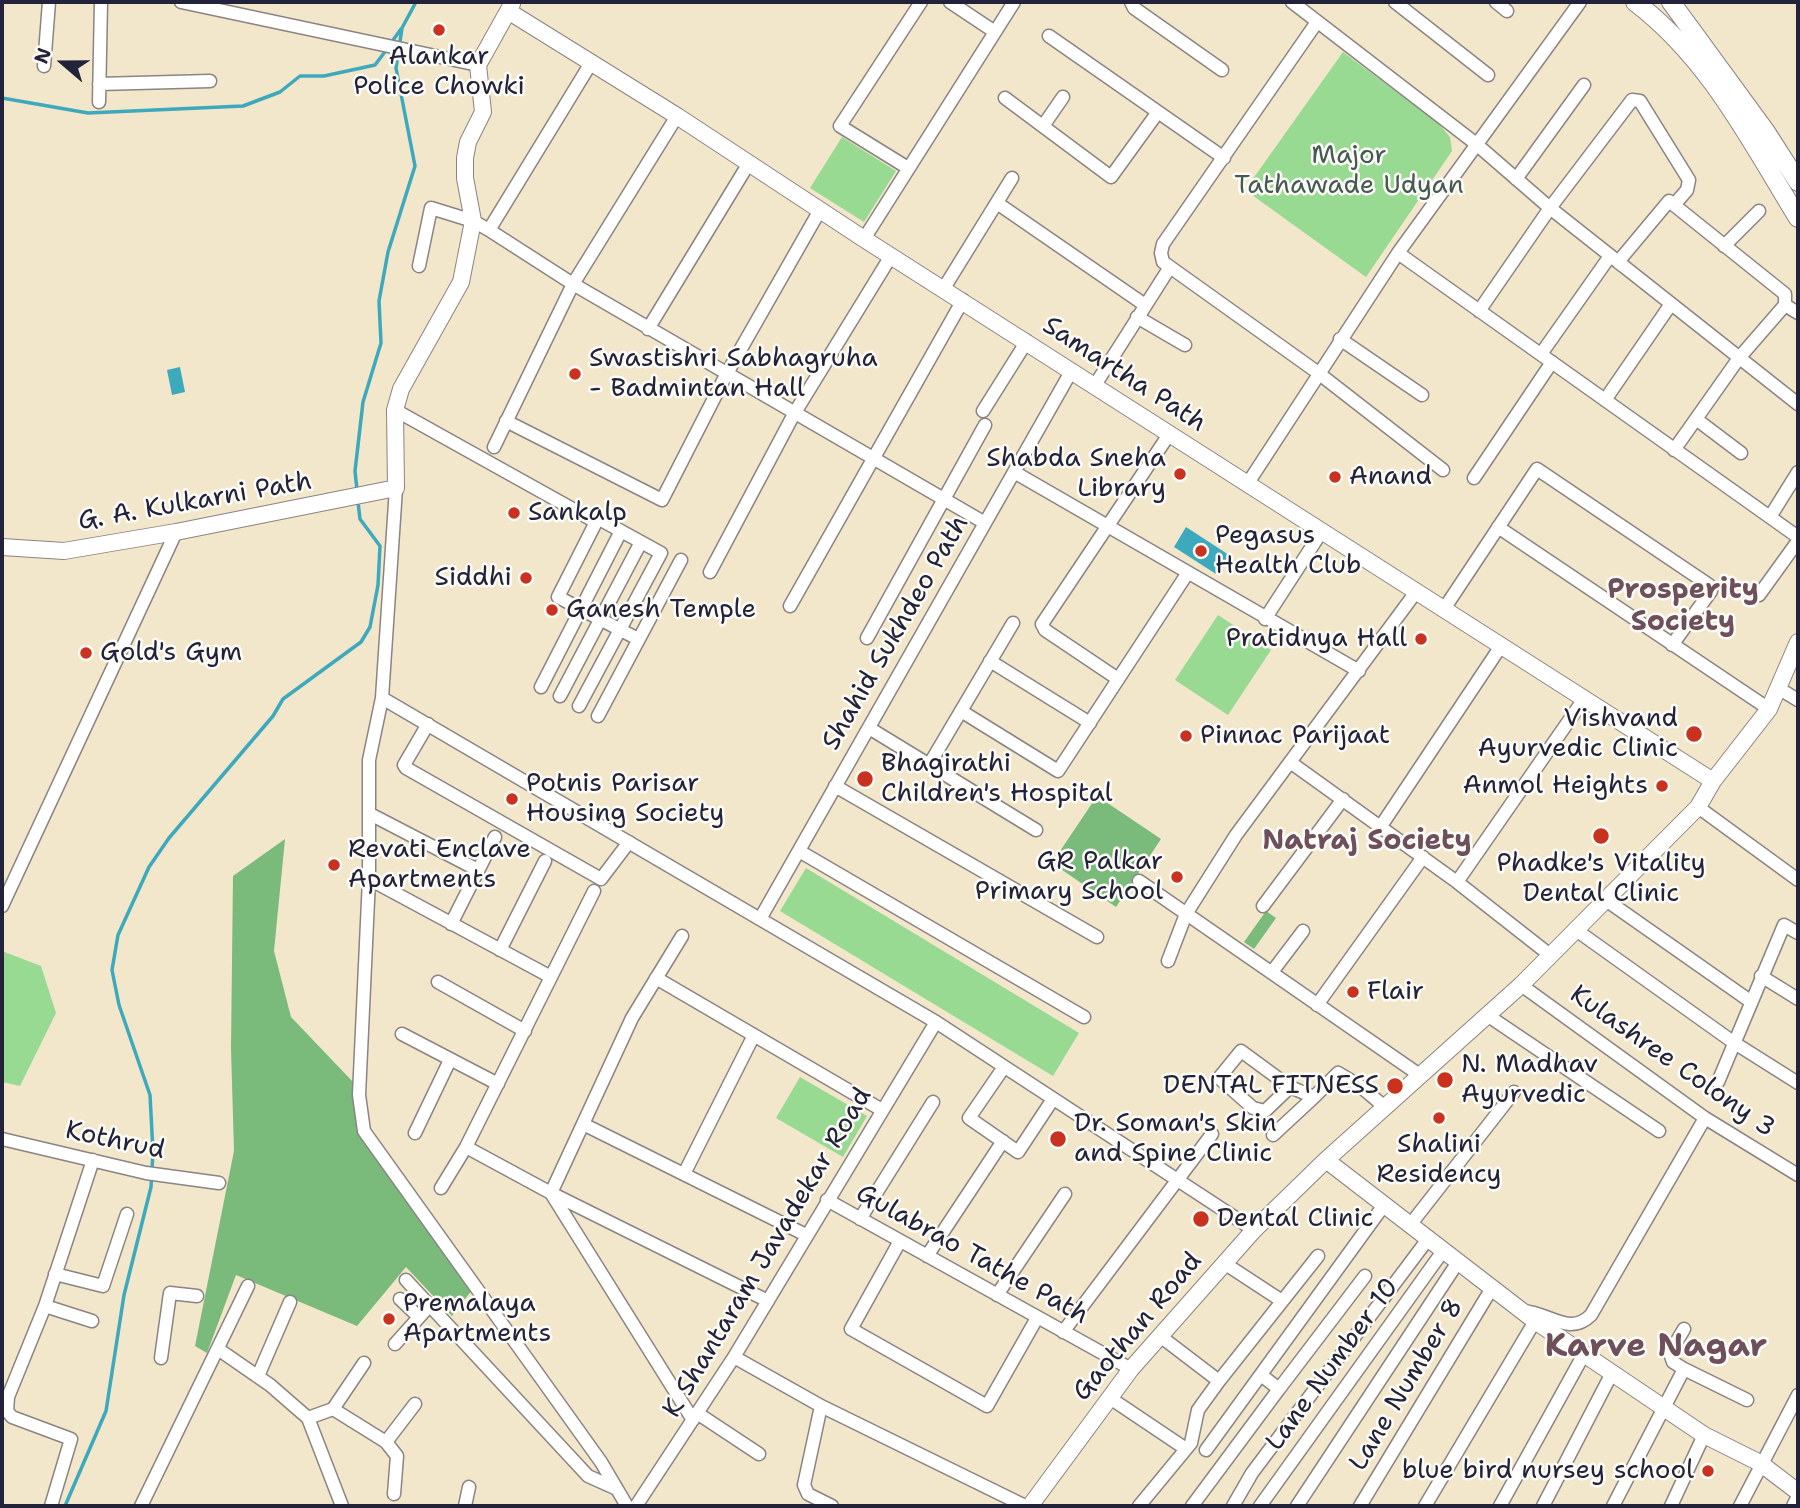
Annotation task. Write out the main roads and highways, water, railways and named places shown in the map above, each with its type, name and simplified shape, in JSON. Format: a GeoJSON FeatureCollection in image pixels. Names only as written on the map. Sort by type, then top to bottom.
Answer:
{"type":"FeatureCollection","features":[{"type":"Feature","properties":{"kind":"main road"},"geometry":{"type":"LineString","coordinates":[[1635,2],[1656,17],[1708,72],[1798,218]]}},
{"type":"Feature","properties":{"kind":"main road"},"geometry":{"type":"LineString","coordinates":[[1671,2],[1759,122],[1798,182]]}},
{"type":"Feature","properties":{"kind":"water"},"geometry":{"type":"Polygon","coordinates":[[[180,367],[185,392],[172,395],[167,370],[180,367]]]}},
{"type":"Feature","properties":{"kind":"water","name":"Pegasus Health Club"},"geometry":{"type":"Polygon","coordinates":[[[1186,527],[1229,555],[1216,574],[1174,547],[1186,527]]]}},
{"type":"Feature","properties":{"kind":"waterway"},"geometry":{"type":"LineString","coordinates":[[357,490],[355,471],[363,402],[381,343],[379,301],[388,252],[415,166],[396,68],[402,28],[416,2]]}},
{"type":"Feature","properties":{"kind":"waterway"},"geometry":{"type":"LineString","coordinates":[[391,43],[401,29]]}},
{"type":"Feature","properties":{"kind":"waterway"},"geometry":{"type":"LineString","coordinates":[[2,98],[88,113],[243,106],[280,92],[300,76],[324,76],[375,65],[387,49]]}},
{"type":"Feature","properties":{"kind":"waterway"},"geometry":{"type":"LineString","coordinates":[[65,1506],[106,1411],[124,1295],[151,1187],[153,1152],[150,1095],[119,1005],[112,970],[118,935],[149,867],[169,838],[273,716],[283,699],[361,642],[370,627],[378,585],[380,546],[360,519],[358,502]]}},
{"type":"Feature","properties":{"kind":"place","name":"Alankar Police Chowki"},"geometry":{"type":"Point","coordinates":[439,30]}},
{"type":"Feature","properties":{"kind":"place","name":"Swastishri Sabhagruha - Badmintan Hall"},"geometry":{"type":"Point","coordinates":[575,374]}},
{"type":"Feature","properties":{"kind":"place","name":"Shabda Sneha Library"},"geometry":{"type":"Point","coordinates":[1180,474]}},
{"type":"Feature","properties":{"kind":"place","name":"Anand"},"geometry":{"type":"Point","coordinates":[1335,477]}},
{"type":"Feature","properties":{"kind":"place","name":"Sankalp"},"geometry":{"type":"Point","coordinates":[514,513]}},
{"type":"Feature","properties":{"kind":"place","name":"Pegasus Health Club"},"geometry":{"type":"Point","coordinates":[1201,551]}},
{"type":"Feature","properties":{"kind":"place","name":"Siddhi"},"geometry":{"type":"Point","coordinates":[526,578]}},
{"type":"Feature","properties":{"kind":"place","name":"Ganesh Temple"},"geometry":{"type":"Point","coordinates":[552,610]}},
{"type":"Feature","properties":{"kind":"place","name":"Pratidnya Hall"},"geometry":{"type":"Point","coordinates":[1421,639]}},
{"type":"Feature","properties":{"kind":"place","name":"Gold's Gym"},"geometry":{"type":"Point","coordinates":[86,653]}},
{"type":"Feature","properties":{"kind":"place","name":"Vishvand Ayurvedic Clinic"},"geometry":{"type":"Point","coordinates":[1694,734]}},
{"type":"Feature","properties":{"kind":"place","name":"Pinnac Parijaat"},"geometry":{"type":"Point","coordinates":[1186,736]}},
{"type":"Feature","properties":{"kind":"place","name":"Bhagirathi Children's Hospital"},"geometry":{"type":"Point","coordinates":[865,779]}},
{"type":"Feature","properties":{"kind":"place","name":"Anmol Heights"},"geometry":{"type":"Point","coordinates":[1662,786]}},
{"type":"Feature","properties":{"kind":"place","name":"Potnis Parisar Housing Society"},"geometry":{"type":"Point","coordinates":[512,799]}},
{"type":"Feature","properties":{"kind":"place","name":"Phadke's Vitality Dental Clinic"},"geometry":{"type":"Point","coordinates":[1601,836]}},
{"type":"Feature","properties":{"kind":"place","name":"Revati Enclave Apartments"},"geometry":{"type":"Point","coordinates":[334,865]}},
{"type":"Feature","properties":{"kind":"place","name":"GR Palkar Primary School"},"geometry":{"type":"Point","coordinates":[1177,877]}},
{"type":"Feature","properties":{"kind":"place","name":"Flair"},"geometry":{"type":"Point","coordinates":[1353,992]}},
{"type":"Feature","properties":{"kind":"place","name":"N. Madhav Ayurvedic"},"geometry":{"type":"Point","coordinates":[1445,1080]}},
{"type":"Feature","properties":{"kind":"place","name":"DENTAL FITNESS"},"geometry":{"type":"Point","coordinates":[1395,1086]}},
{"type":"Feature","properties":{"kind":"place","name":"Shalini Residency"},"geometry":{"type":"Point","coordinates":[1439,1118]}},
{"type":"Feature","properties":{"kind":"place","name":"Dr. Soman's Skin and Spine Clinic"},"geometry":{"type":"Point","coordinates":[1058,1139]}},
{"type":"Feature","properties":{"kind":"place","name":"Dental Clinic"},"geometry":{"type":"Point","coordinates":[1201,1219]}},
{"type":"Feature","properties":{"kind":"place","name":"Premalaya Apartments"},"geometry":{"type":"Point","coordinates":[389,1319]}},
{"type":"Feature","properties":{"kind":"place","name":"blue bird nursey school"},"geometry":{"type":"Point","coordinates":[1708,1471]}},
{"type":"Feature","properties":{"kind":"district","name":"Prosperity Society"},"geometry":{"type":"Point","coordinates":[1683,607]}},
{"type":"Feature","properties":{"kind":"district","name":"Natraj Society"},"geometry":{"type":"Point","coordinates":[1367,842]}},
{"type":"Feature","properties":{"kind":"district","name":"Karve Nagar"},"geometry":{"type":"Point","coordinates":[1656,1347]}},
{"type":"Feature","properties":{"kind":"park label","name":"Major Tathawade Udyan"},"geometry":{"type":"Point","coordinates":[1349,171]}}]}
